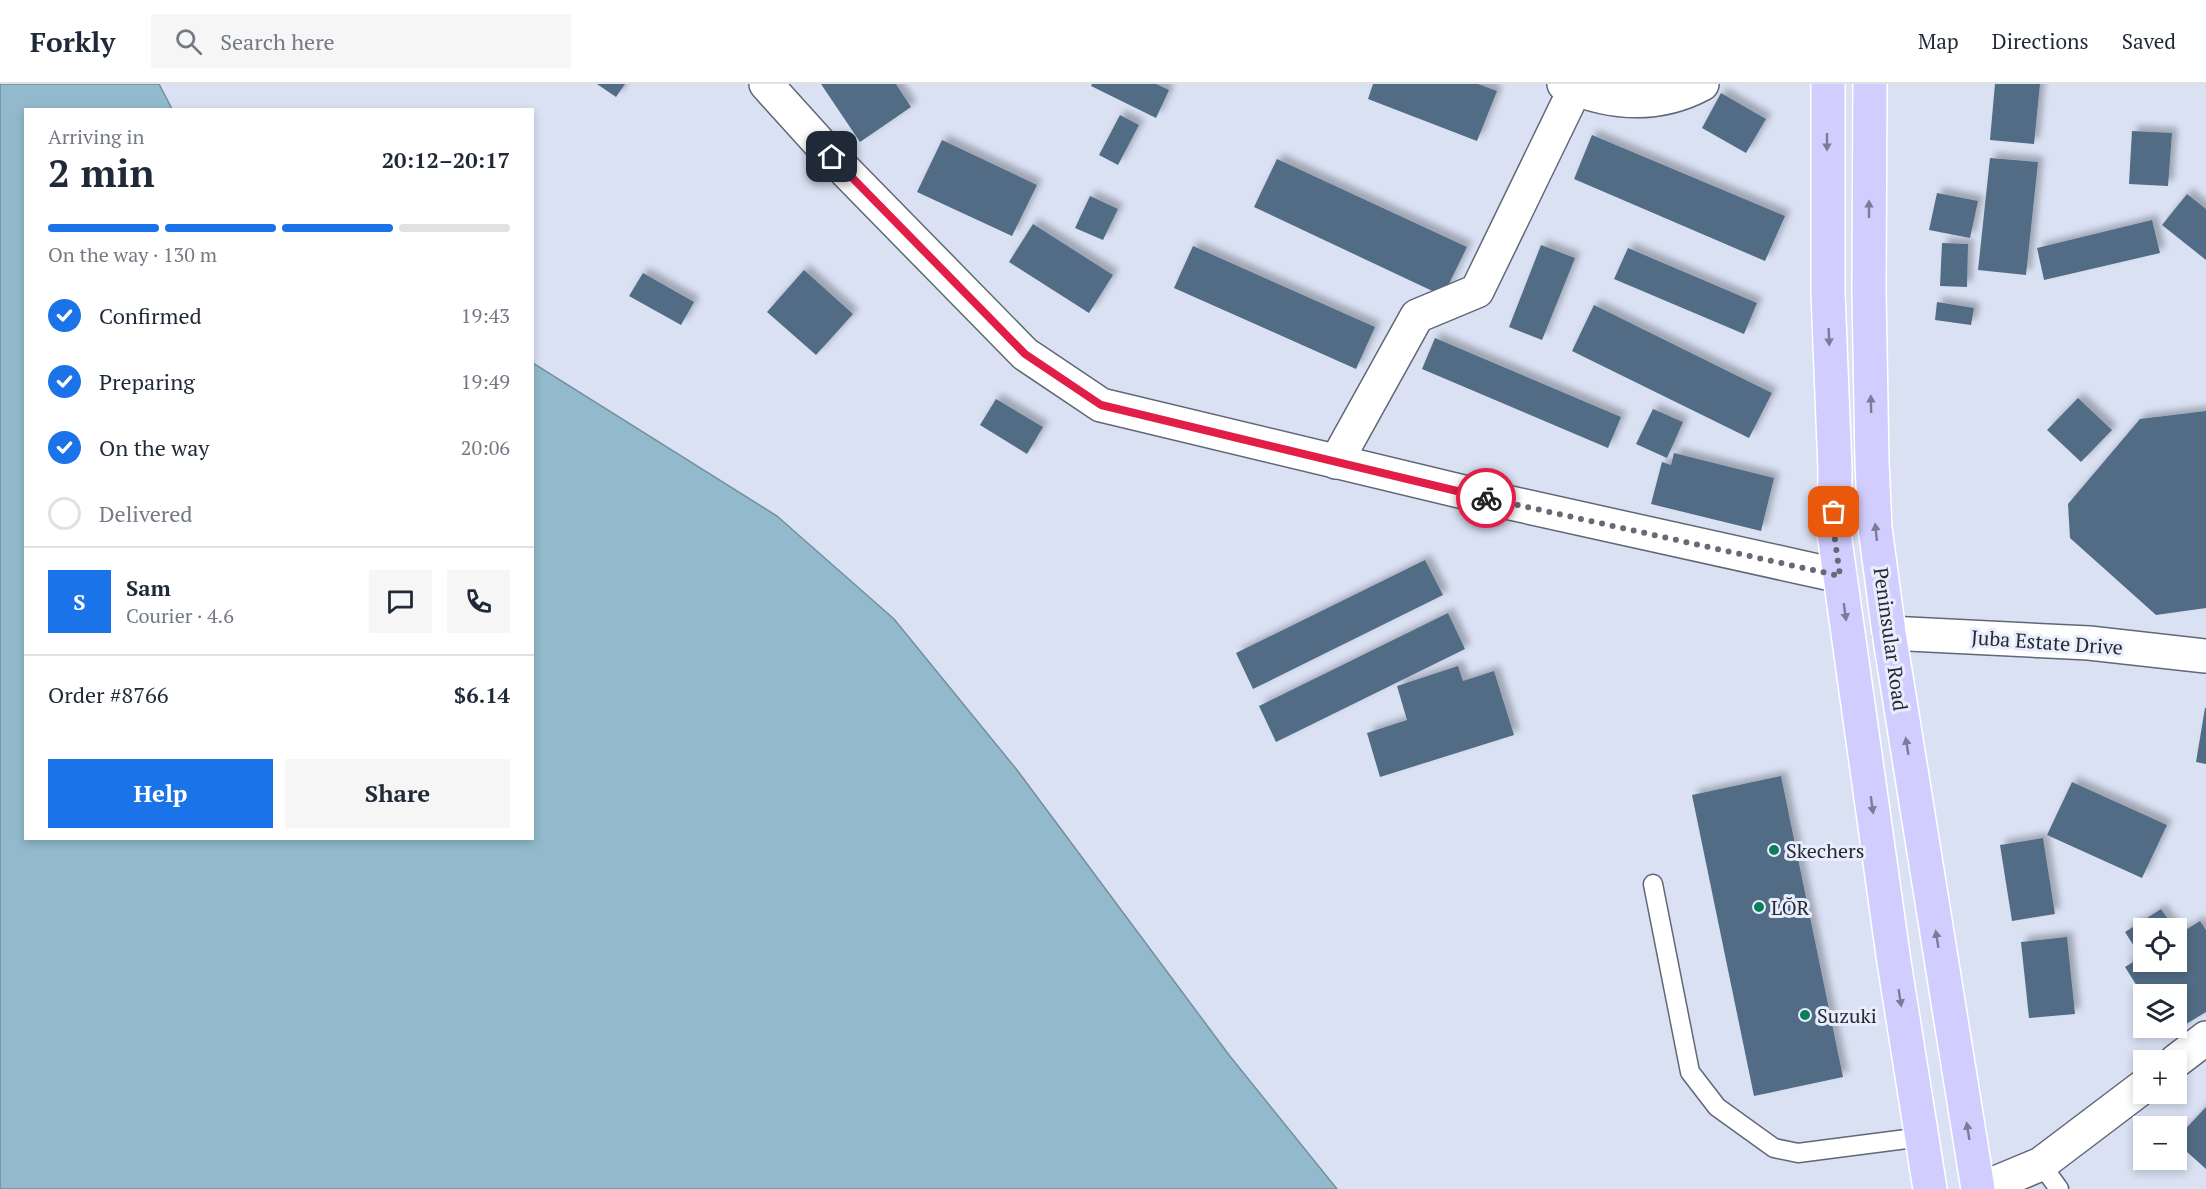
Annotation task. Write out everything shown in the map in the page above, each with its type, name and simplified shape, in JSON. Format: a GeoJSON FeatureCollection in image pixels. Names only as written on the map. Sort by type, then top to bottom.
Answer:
{"type":"FeatureCollection","features":[{"type":"Feature","properties":{"kind":"main road"},"geometry":{"type":"LineString","coordinates":[[1828,84],[1828,292],[1835,470],[1834,533],[1894,962],[1930,1189]]}},
{"type":"Feature","properties":{"kind":"main road","name":"Peninsular Road"},"geometry":{"type":"LineString","coordinates":[[1870,84],[1869,291],[1875,528],[1889,633],[1979,1189]]}},
{"type":"Feature","properties":{"kind":"street"},"geometry":{"type":"LineString","coordinates":[[766,84],[832,157],[1025,354],[1101,405],[1497,500],[1840,576]]}},
{"type":"Feature","properties":{"kind":"street"},"geometry":{"type":"LineString","coordinates":[[1336,462],[1417,316],[1477,291],[1569,86],[1606,98],[1660,100],[1702,84]]}},
{"type":"Feature","properties":{"kind":"street","name":"Juba Estate Drive"},"geometry":{"type":"LineString","coordinates":[[1889,633],[2089,643],[2206,656]]}},
{"type":"Feature","properties":{"kind":"street"},"geometry":{"type":"LineString","coordinates":[[2187,1053],[2206,1038]]}},
{"type":"Feature","properties":{"kind":"street"},"geometry":{"type":"LineString","coordinates":[[1979,1189],[2050,1176],[2133,1097]]}},
{"type":"Feature","properties":{"kind":"lane"},"geometry":{"type":"LineString","coordinates":[[1653,884],[1690,1072],[1717,1107],[1774,1148],[1798,1153],[1922,1137]]}},
{"type":"Feature","properties":{"kind":"water"},"geometry":{"type":"Polygon","coordinates":[[[0,84],[159,84],[171,108],[24,108],[24,840],[534,840],[534,364],[777,516],[894,619],[1017,770],[1229,1055],[1337,1189],[0,1189],[0,84]]]}},
{"type":"Feature","properties":{"kind":"building"},"geometry":{"type":"Polygon","coordinates":[[[597,84],[625,84],[616,97],[597,84]]]}},
{"type":"Feature","properties":{"kind":"building"},"geometry":{"type":"Polygon","coordinates":[[[821,84],[896,84],[911,107],[860,142],[821,84]]]}},
{"type":"Feature","properties":{"kind":"building"},"geometry":{"type":"Polygon","coordinates":[[[1092,84],[1156,84],[1169,90],[1156,118],[1091,86],[1092,84]]]}},
{"type":"Feature","properties":{"kind":"building"},"geometry":{"type":"Polygon","coordinates":[[[1373,84],[1478,84],[1497,91],[1477,141],[1368,99],[1373,84]]]}},
{"type":"Feature","properties":{"kind":"building"},"geometry":{"type":"Polygon","coordinates":[[[1995,84],[2040,84],[2034,144],[1990,140],[1995,84]]]}},
{"type":"Feature","properties":{"kind":"building"},"geometry":{"type":"Polygon","coordinates":[[[1721,93],[1766,119],[1746,153],[1702,128],[1721,93]]]}},
{"type":"Feature","properties":{"kind":"building"},"geometry":{"type":"Polygon","coordinates":[[[1120,115],[1139,125],[1118,165],[1099,155],[1120,115]]]}},
{"type":"Feature","properties":{"kind":"building"},"geometry":{"type":"Polygon","coordinates":[[[2132,131],[2172,133],[2168,186],[2129,184],[2132,131]]]}},
{"type":"Feature","properties":{"kind":"building"},"geometry":{"type":"Polygon","coordinates":[[[1592,135],[1785,216],[1765,261],[1574,179],[1592,135]]]}},
{"type":"Feature","properties":{"kind":"building"},"geometry":{"type":"Polygon","coordinates":[[[942,140],[1037,185],[1012,236],[917,192],[942,140]]]}},
{"type":"Feature","properties":{"kind":"building"},"geometry":{"type":"Polygon","coordinates":[[[1990,158],[2038,162],[2026,275],[1978,270],[1990,158]]]}},
{"type":"Feature","properties":{"kind":"building"},"geometry":{"type":"Polygon","coordinates":[[[1277,159],[1467,247],[1443,296],[1254,207],[1277,159]]]}},
{"type":"Feature","properties":{"kind":"building"},"geometry":{"type":"Polygon","coordinates":[[[1937,193],[1978,201],[1970,238],[1929,230],[1937,193]]]}},
{"type":"Feature","properties":{"kind":"building"},"geometry":{"type":"Polygon","coordinates":[[[2187,194],[2206,209],[2206,260],[2162,225],[2187,194]]]}},
{"type":"Feature","properties":{"kind":"building"},"geometry":{"type":"Polygon","coordinates":[[[1090,196],[1118,209],[1103,240],[1075,228],[1090,196]]]}},
{"type":"Feature","properties":{"kind":"building"},"geometry":{"type":"Polygon","coordinates":[[[2152,220],[2160,253],[2044,280],[2037,248],[2152,220]]]}},
{"type":"Feature","properties":{"kind":"building"},"geometry":{"type":"Polygon","coordinates":[[[1033,224],[1113,275],[1089,313],[1009,262],[1033,224]]]}},
{"type":"Feature","properties":{"kind":"building"},"geometry":{"type":"Polygon","coordinates":[[[1942,243],[1968,244],[1967,287],[1940,286],[1942,243]]]}},
{"type":"Feature","properties":{"kind":"building"},"geometry":{"type":"Polygon","coordinates":[[[1541,245],[1575,258],[1542,340],[1509,327],[1541,245]]]}},
{"type":"Feature","properties":{"kind":"building"},"geometry":{"type":"Polygon","coordinates":[[[1193,246],[1375,327],[1356,369],[1174,288],[1193,246]]]}},
{"type":"Feature","properties":{"kind":"building"},"geometry":{"type":"Polygon","coordinates":[[[1628,248],[1757,303],[1744,334],[1614,279],[1628,248]]]}},
{"type":"Feature","properties":{"kind":"building"},"geometry":{"type":"Polygon","coordinates":[[[804,270],[853,314],[816,355],[767,312],[804,270]]]}},
{"type":"Feature","properties":{"kind":"building"},"geometry":{"type":"Polygon","coordinates":[[[643,273],[694,302],[681,325],[629,296],[643,273]]]}},
{"type":"Feature","properties":{"kind":"building"},"geometry":{"type":"Polygon","coordinates":[[[1937,302],[1974,308],[1971,325],[1935,320],[1937,302]]]}},
{"type":"Feature","properties":{"kind":"building"},"geometry":{"type":"Polygon","coordinates":[[[1594,305],[1772,393],[1749,438],[1572,351],[1594,305]]]}},
{"type":"Feature","properties":{"kind":"building"},"geometry":{"type":"Polygon","coordinates":[[[1435,338],[1621,417],[1608,448],[1422,369],[1435,338]]]}},
{"type":"Feature","properties":{"kind":"building"},"geometry":{"type":"Polygon","coordinates":[[[2078,398],[2112,430],[2081,462],[2047,430],[2078,398]]]}},
{"type":"Feature","properties":{"kind":"building"},"geometry":{"type":"Polygon","coordinates":[[[996,399],[1043,427],[1027,454],[980,425],[996,399]]]}},
{"type":"Feature","properties":{"kind":"building"},"geometry":{"type":"Polygon","coordinates":[[[1653,409],[1683,422],[1667,458],[1636,444],[1653,409]]]}},
{"type":"Feature","properties":{"kind":"building"},"geometry":{"type":"Polygon","coordinates":[[[2206,411],[2206,608],[2156,615],[2070,538],[2068,504],[2140,419],[2206,411]]]}},
{"type":"Feature","properties":{"kind":"building"},"geometry":{"type":"Polygon","coordinates":[[[1674,453],[1774,478],[1761,531],[1651,504],[1662,462],[1671,465],[1674,453]]]}},
{"type":"Feature","properties":{"kind":"building"},"geometry":{"type":"Polygon","coordinates":[[[1425,560],[1443,595],[1253,689],[1236,653],[1425,560]]]}},
{"type":"Feature","properties":{"kind":"building"},"geometry":{"type":"Polygon","coordinates":[[[1448,613],[1465,649],[1276,742],[1259,706],[1448,613]]]}},
{"type":"Feature","properties":{"kind":"building"},"geometry":{"type":"Polygon","coordinates":[[[1458,666],[1463,681],[1494,671],[1514,735],[1380,777],[1367,733],[1407,720],[1397,686],[1458,666]]]}},
{"type":"Feature","properties":{"kind":"building"},"geometry":{"type":"Polygon","coordinates":[[[2206,708],[2206,764],[2196,762],[2206,708]]]}},
{"type":"Feature","properties":{"kind":"building"},"geometry":{"type":"Polygon","coordinates":[[[1781,776],[1843,1077],[1754,1096],[1692,795],[1781,776]]]}},
{"type":"Feature","properties":{"kind":"building"},"geometry":{"type":"Polygon","coordinates":[[[2072,782],[2167,825],[2142,878],[2047,835],[2072,782]]]}},
{"type":"Feature","properties":{"kind":"building"},"geometry":{"type":"Polygon","coordinates":[[[2043,838],[2055,914],[2012,921],[2000,845],[2043,838]]]}},
{"type":"Feature","properties":{"kind":"building"},"geometry":{"type":"Polygon","coordinates":[[[2161,909],[2167,918],[2147,918],[2161,909]]]}},
{"type":"Feature","properties":{"kind":"building"},"geometry":{"type":"Polygon","coordinates":[[[2200,921],[2206,930],[2206,1012],[2187,1024],[2187,984],[2136,984],[2125,967],[2133,962],[2133,972],[2187,972],[2187,929],[2200,921]]]}},
{"type":"Feature","properties":{"kind":"building"},"geometry":{"type":"Polygon","coordinates":[[[2133,927],[2133,944],[2125,932],[2133,927]]]}},
{"type":"Feature","properties":{"kind":"building"},"geometry":{"type":"Polygon","coordinates":[[[2067,937],[2075,1014],[2029,1018],[2021,942],[2067,937]]]}},
{"type":"Feature","properties":{"kind":"building"},"geometry":{"type":"Polygon","coordinates":[[[2206,1107],[2206,1169],[2187,1152],[2187,1127],[2206,1107]]]}},
{"type":"Feature","properties":{"kind":"way so far"},"geometry":{"type":"LineString","coordinates":[[1486,498],[1840,576],[1834,533],[1834,512]]}},
{"type":"Feature","properties":{"kind":"place","name":"Skechers"},"geometry":{"type":"Point","coordinates":[1774,850]}},
{"type":"Feature","properties":{"kind":"place","name":"LŎR"},"geometry":{"type":"Point","coordinates":[1759,907]}},
{"type":"Feature","properties":{"kind":"place","name":"Suzuki"},"geometry":{"type":"Point","coordinates":[1805,1015]}},
{"type":"Feature","properties":{"kind":"route"},"geometry":{"type":"LineString","coordinates":[[832,157],[1025,354],[1101,405],[1486,498]]}}]}
